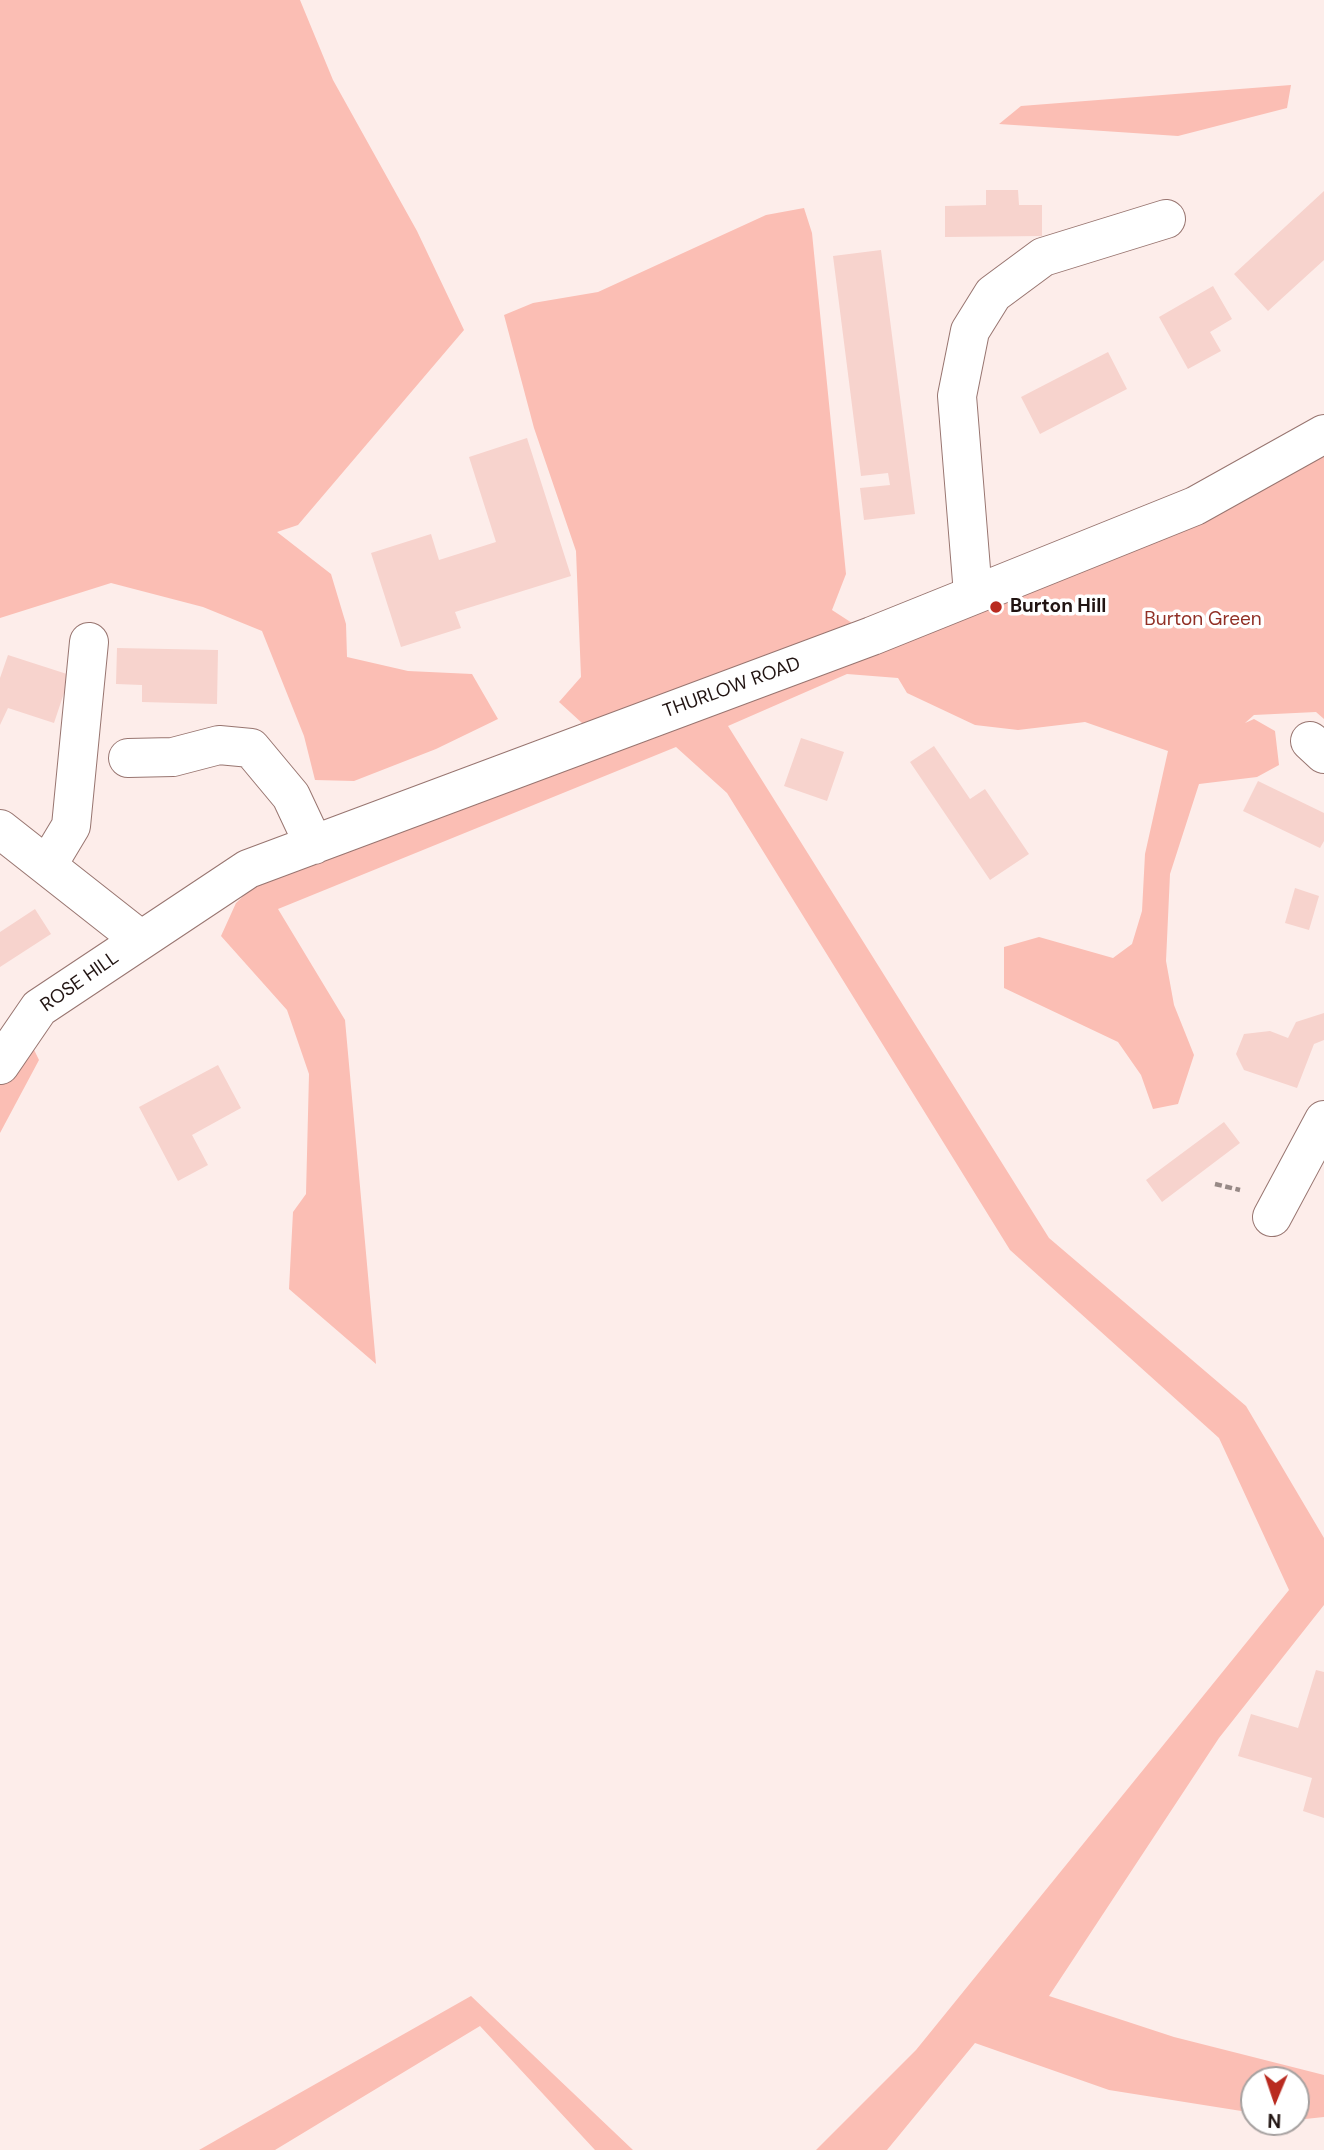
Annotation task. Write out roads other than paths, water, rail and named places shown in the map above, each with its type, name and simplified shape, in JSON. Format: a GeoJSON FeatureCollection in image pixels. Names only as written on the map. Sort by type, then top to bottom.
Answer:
{"type":"FeatureCollection","features":[{"type":"Feature","properties":{"kind":"street"},"geometry":{"type":"LineString","coordinates":[[973,594],[957,396],[970,331],[993,294],[1043,257],[1166,219]]}},
{"type":"Feature","properties":{"kind":"street","name":"THURLOW ROAD"},"geometry":{"type":"LineString","coordinates":[[141,940],[248,869],[872,636],[1195,506],[1324,434]]}},
{"type":"Feature","properties":{"kind":"street"},"geometry":{"type":"LineString","coordinates":[[47,866],[71,826],[89,642]]}},
{"type":"Feature","properties":{"kind":"street"},"geometry":{"type":"LineString","coordinates":[[128,758],[173,757],[219,745],[251,748],[291,796],[314,845]]}},
{"type":"Feature","properties":{"kind":"street"},"geometry":{"type":"LineString","coordinates":[[0,829],[141,940]]}},
{"type":"Feature","properties":{"kind":"street","name":"ROSE HILL"},"geometry":{"type":"LineString","coordinates":[[0,1065],[39,1008],[141,940]]}},
{"type":"Feature","properties":{"kind":"street"},"geometry":{"type":"LineString","coordinates":[[1272,1217],[1324,1120]]}},
{"type":"Feature","properties":{"kind":"place","name":"Burton Hill"},"geometry":{"type":"Point","coordinates":[996,607]}},
{"type":"Feature","properties":{"kind":"park label","name":"Burton Green"},"geometry":{"type":"Point","coordinates":[1203,620]}}]}
